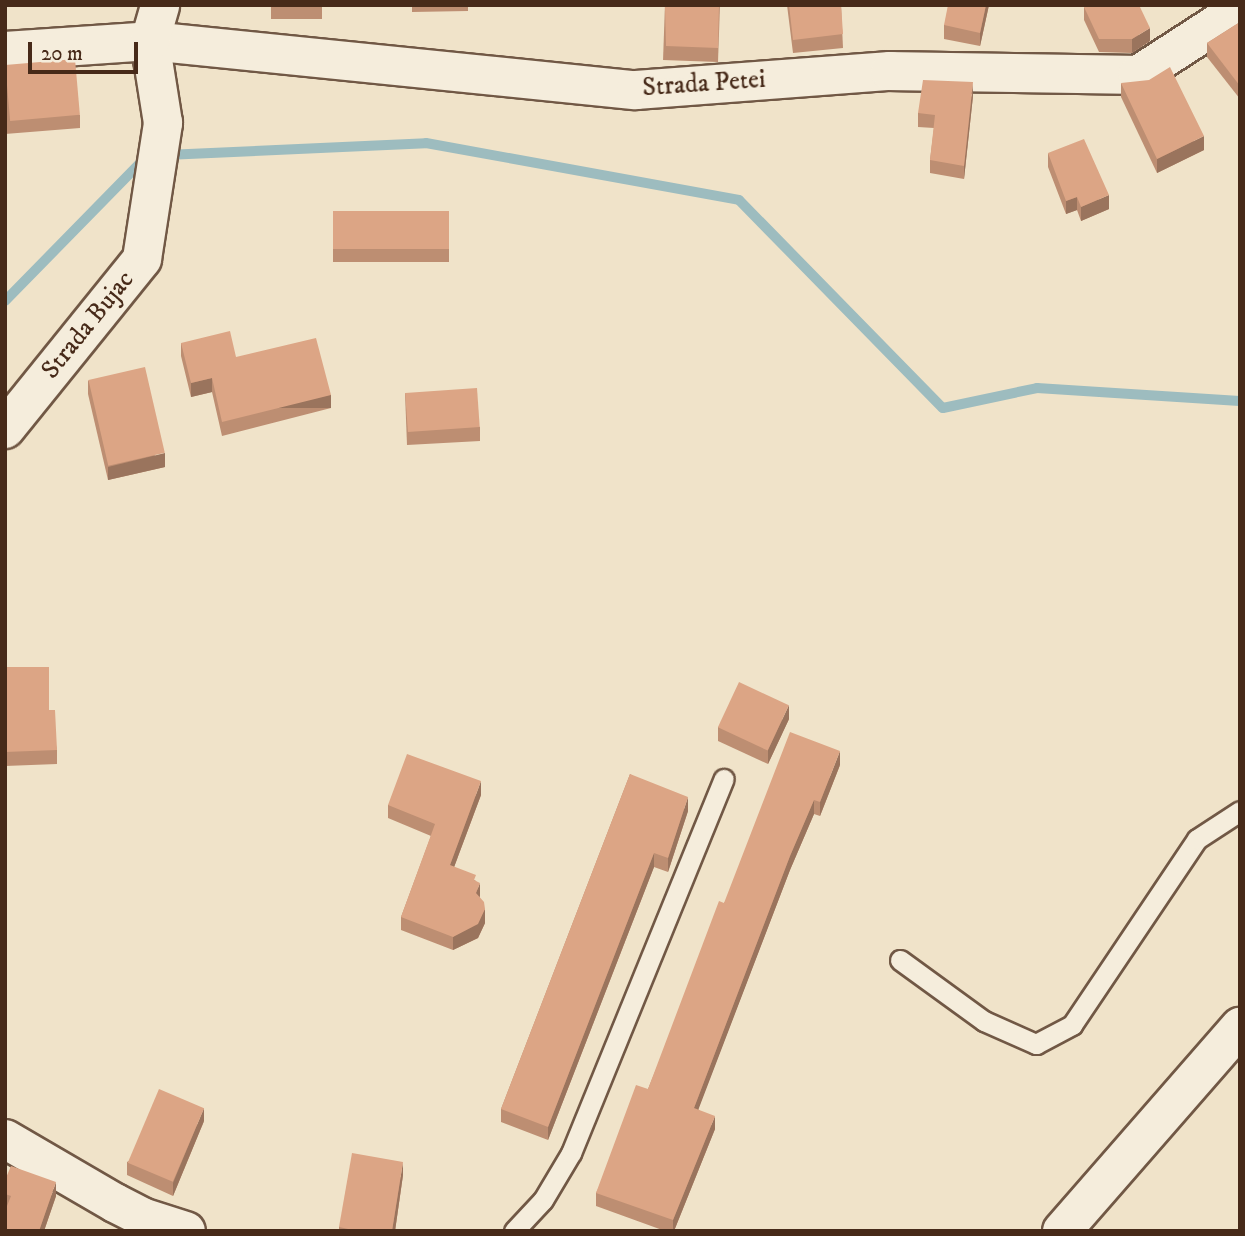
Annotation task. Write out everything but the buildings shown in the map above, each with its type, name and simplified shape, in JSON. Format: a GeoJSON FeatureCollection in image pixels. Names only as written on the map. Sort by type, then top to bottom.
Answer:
{"type":"FeatureCollection","features":[{"type":"Feature","properties":{"kind":"street","name":"Strada Bujac"},"geometry":{"type":"LineString","coordinates":[[5,429],[142,259],[163,123],[150,41],[160,5]]}},
{"type":"Feature","properties":{"kind":"street","name":"Strada Petei"},"geometry":{"type":"LineString","coordinates":[[5,51],[150,41],[636,90],[890,71],[1138,75],[1240,9]]}},
{"type":"Feature","properties":{"kind":"street"},"geometry":{"type":"LineString","coordinates":[[1062,1231],[1240,1027]]}},
{"type":"Feature","properties":{"kind":"street"},"geometry":{"type":"LineString","coordinates":[[5,1139],[142,1217],[186,1231]]}},
{"type":"Feature","properties":{"kind":"lane"},"geometry":{"type":"LineString","coordinates":[[514,1231],[543,1200],[571,1153],[724,779]]}},
{"type":"Feature","properties":{"kind":"lane"},"geometry":{"type":"LineString","coordinates":[[900,961],[984,1021],[1036,1044],[1072,1025],[1197,839],[1240,811]]}},
{"type":"Feature","properties":{"kind":"waterway"},"geometry":{"type":"LineString","coordinates":[[166,155],[426,143],[739,200],[943,408],[1037,388],[1240,401]]}},
{"type":"Feature","properties":{"kind":"waterway"},"geometry":{"type":"LineString","coordinates":[[5,301],[147,156]]}}]}
